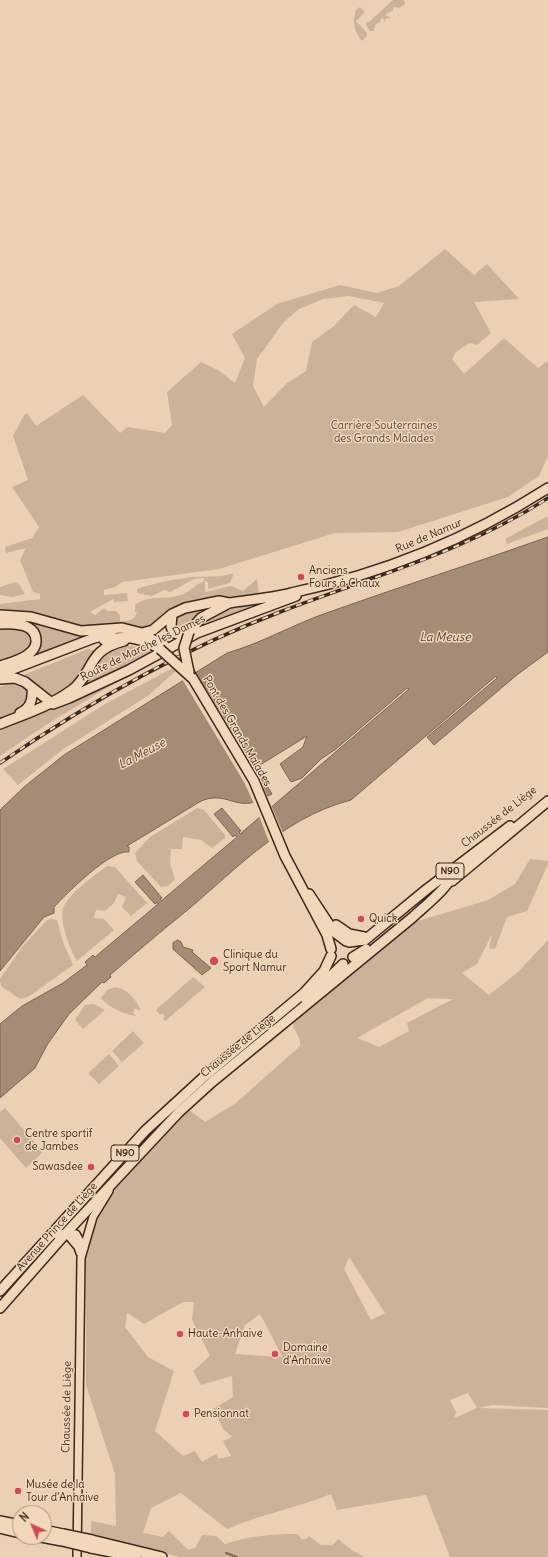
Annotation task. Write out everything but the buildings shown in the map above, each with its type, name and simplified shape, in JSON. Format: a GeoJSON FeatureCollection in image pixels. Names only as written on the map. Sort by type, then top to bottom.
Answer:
{"type":"FeatureCollection","features":[{"type":"Feature","properties":{"kind":"main road","name":"Rue de Namur"},"geometry":{"type":"LineString","coordinates":[[312,588],[411,558],[450,542],[502,516],[548,488]]}},
{"type":"Feature","properties":{"kind":"main road"},"geometry":{"type":"LineString","coordinates":[[190,675],[184,648],[189,632],[201,618],[229,603],[292,593],[312,588]]}},
{"type":"Feature","properties":{"kind":"main road","name":"Route de Marche les Dames"},"geometry":{"type":"LineString","coordinates":[[0,722],[69,698],[129,670],[197,633],[291,599],[312,588]]}},
{"type":"Feature","properties":{"kind":"main road"},"geometry":{"type":"LineString","coordinates":[[0,674],[94,638],[112,634],[142,633],[153,630],[172,614],[193,605],[219,601],[229,603]]}},
{"type":"Feature","properties":{"kind":"main road"},"geometry":{"type":"LineString","coordinates":[[172,614],[171,627],[174,633],[181,635],[189,632]]}},
{"type":"Feature","properties":{"kind":"main road"},"geometry":{"type":"LineString","coordinates":[[0,615],[31,617],[81,631],[122,628],[142,633],[177,656],[190,675]]}},
{"type":"Feature","properties":{"kind":"main road"},"geometry":{"type":"LineString","coordinates":[[161,645],[162,623]]}},
{"type":"Feature","properties":{"kind":"main road"},"geometry":{"type":"LineString","coordinates":[[0,624],[26,626],[32,629],[36,637],[36,646],[27,656],[0,666]]}},
{"type":"Feature","properties":{"kind":"main road"},"geometry":{"type":"LineString","coordinates":[[0,679],[110,638],[132,638],[161,645]]}},
{"type":"Feature","properties":{"kind":"main road"},"geometry":{"type":"LineString","coordinates":[[0,679],[15,678],[25,682],[53,704],[74,688],[94,658],[101,651],[132,638]]}},
{"type":"Feature","properties":{"kind":"main road","name":"Pont des Grands Malades"},"geometry":{"type":"LineString","coordinates":[[190,675],[254,781],[290,868],[300,884]]}},
{"type":"Feature","properties":{"kind":"main road"},"geometry":{"type":"LineString","coordinates":[[0,722],[25,711],[31,703],[32,688]]}},
{"type":"Feature","properties":{"kind":"main road","name":"Chaussée de Liège"},"geometry":{"type":"LineString","coordinates":[[348,942],[365,940],[548,794]]}},
{"type":"Feature","properties":{"kind":"main road","name":"Chaussée de Liège"},"geometry":{"type":"LineString","coordinates":[[353,958],[442,890],[548,802]]}},
{"type":"Feature","properties":{"kind":"main road"},"geometry":{"type":"LineString","coordinates":[[442,890],[455,874],[456,866]]}},
{"type":"Feature","properties":{"kind":"main road"},"geometry":{"type":"LineString","coordinates":[[300,884],[311,895],[334,932],[348,942],[354,950],[353,958]]}},
{"type":"Feature","properties":{"kind":"main road"},"geometry":{"type":"LineString","coordinates":[[300,884],[327,935],[331,953],[338,963],[343,964]]}},
{"type":"Feature","properties":{"kind":"main road","name":"Chaussée de Liège"},"geometry":{"type":"LineString","coordinates":[[115,1180],[179,1112],[270,1034],[413,917],[442,890]]}},
{"type":"Feature","properties":{"kind":"main road"},"geometry":{"type":"LineString","coordinates":[[320,909],[339,928],[349,934],[364,937],[371,935]]}},
{"type":"Feature","properties":{"kind":"main road","name":"N90"},"geometry":{"type":"LineString","coordinates":[[331,953],[338,941],[348,942]]}},
{"type":"Feature","properties":{"kind":"main road","name":"Chaussée de Liège"},"geometry":{"type":"LineString","coordinates":[[50,1235],[145,1131],[206,1075],[304,993],[324,971],[331,953]]}},
{"type":"Feature","properties":{"kind":"main road","name":"N90"},"geometry":{"type":"LineString","coordinates":[[270,1034],[343,964],[349,962],[353,958]]}},
{"type":"Feature","properties":{"kind":"main road","name":"Avenue Prince de Liège"},"geometry":{"type":"LineString","coordinates":[[0,1308],[115,1180]]}},
{"type":"Feature","properties":{"kind":"main road","name":"Avenue Prince de Liège"},"geometry":{"type":"LineString","coordinates":[[0,1291],[50,1235]]}},
{"type":"Feature","properties":{"kind":"main road"},"geometry":{"type":"LineString","coordinates":[[0,1521],[12,1523]]}},
{"type":"Feature","properties":{"kind":"main road"},"geometry":{"type":"LineString","coordinates":[[0,1528],[12,1531]]}},
{"type":"Feature","properties":{"kind":"main road"},"geometry":{"type":"LineString","coordinates":[[52,1534],[62,1538]]}},
{"type":"Feature","properties":{"kind":"main road"},"geometry":{"type":"LineString","coordinates":[[52,1538],[62,1538],[162,1557]]}},
{"type":"Feature","properties":{"kind":"main road"},"geometry":{"type":"LineString","coordinates":[[92,1544],[136,1557]]}},
{"type":"Feature","properties":{"kind":"street","name":"Chaussée de Liège"},"geometry":{"type":"LineString","coordinates":[[77,1557],[81,1258],[93,1217],[115,1180]]}},
{"type":"Feature","properties":{"kind":"street"},"geometry":{"type":"LineString","coordinates":[[50,1235],[66,1233],[76,1234],[84,1248]]}},
{"type":"Feature","properties":{"kind":"street","name":"Chaussée de Liège"},"geometry":{"type":"LineString","coordinates":[[66,1233],[78,1247],[81,1258]]}},
{"type":"Feature","properties":{"kind":"green space"},"geometry":{"type":"Polygon","coordinates":[[[393,0],[404,0],[405,4],[400,8],[393,7],[393,10],[386,14],[386,16],[391,17],[385,19],[384,23],[384,19],[381,18],[381,21],[375,25],[374,31],[370,31],[366,25],[367,22],[369,22],[393,0]]]}},
{"type":"Feature","properties":{"kind":"green space"},"geometry":{"type":"Polygon","coordinates":[[[360,7],[365,12],[356,21],[367,33],[367,36],[362,41],[357,34],[354,22],[356,10],[360,7]]]}},
{"type":"Feature","properties":{"kind":"green space","name":"Carrière Souterraines des Grands Malades"},"geometry":{"type":"Polygon","coordinates":[[[445,249],[474,275],[487,264],[519,299],[474,302],[491,333],[477,345],[470,343],[456,352],[452,359],[464,374],[504,338],[538,368],[548,361],[548,456],[539,476],[508,497],[398,532],[335,533],[219,569],[122,582],[115,587],[104,590],[104,595],[127,593],[128,601],[114,602],[113,599],[90,612],[95,615],[104,608],[108,611],[116,611],[120,616],[120,621],[128,621],[133,619],[136,615],[137,612],[135,612],[135,605],[140,602],[150,599],[181,595],[204,581],[204,578],[194,579],[170,592],[164,590],[152,596],[137,593],[137,589],[180,579],[229,575],[234,573],[230,583],[208,589],[208,582],[205,581],[205,592],[231,586],[243,591],[257,579],[259,595],[187,604],[153,627],[144,628],[121,623],[91,627],[75,625],[11,610],[0,610],[0,604],[40,599],[40,594],[33,592],[20,560],[26,548],[6,553],[5,547],[32,538],[39,527],[12,487],[28,480],[13,436],[24,415],[27,413],[36,426],[83,395],[120,433],[128,427],[165,433],[172,425],[167,392],[201,362],[218,370],[235,383],[245,358],[232,334],[277,304],[340,285],[377,293],[399,286],[445,249]],[[349,296],[323,299],[299,309],[283,323],[257,359],[253,386],[264,407],[287,383],[306,371],[312,342],[334,326],[354,305],[376,317],[384,303],[349,296]]]}},
{"type":"Feature","properties":{"kind":"green space"},"geometry":{"type":"Polygon","coordinates":[[[548,516],[548,529],[507,544],[505,539],[548,516]]]}},
{"type":"Feature","properties":{"kind":"green space"},"geometry":{"type":"Polygon","coordinates":[[[15,582],[20,585],[25,594],[13,597],[0,595],[0,587],[15,582]]]}},
{"type":"Feature","properties":{"kind":"green space"},"geometry":{"type":"Polygon","coordinates":[[[273,601],[200,629],[198,628],[205,621],[223,612],[243,606],[273,601]]]}},
{"type":"Feature","properties":{"kind":"green space"},"geometry":{"type":"Polygon","coordinates":[[[215,606],[186,629],[178,632],[174,625],[175,618],[190,611],[215,606]]]}},
{"type":"Feature","properties":{"kind":"green space"},"geometry":{"type":"Polygon","coordinates":[[[0,618],[35,621],[78,635],[93,635],[33,659],[39,649],[39,634],[36,628],[0,618]]]}},
{"type":"Feature","properties":{"kind":"green space"},"geometry":{"type":"Polygon","coordinates":[[[0,629],[26,630],[31,635],[33,644],[27,653],[0,664],[0,629]]]}},
{"type":"Feature","properties":{"kind":"green space"},"geometry":{"type":"Polygon","coordinates":[[[132,646],[143,648],[155,654],[86,686],[98,664],[108,653],[122,647],[132,646]]]}},
{"type":"Feature","properties":{"kind":"green space"},"geometry":{"type":"Polygon","coordinates":[[[88,649],[98,651],[76,683],[54,697],[48,696],[21,676],[88,649]]]}},
{"type":"Feature","properties":{"kind":"green space"},"geometry":{"type":"Polygon","coordinates":[[[173,668],[176,671],[149,695],[62,750],[18,785],[3,769],[105,704],[173,668]]]}},
{"type":"Feature","properties":{"kind":"green space"},"geometry":{"type":"Polygon","coordinates":[[[118,681],[46,725],[0,756],[0,730],[118,681]]]}},
{"type":"Feature","properties":{"kind":"green space"},"geometry":{"type":"Polygon","coordinates":[[[13,682],[21,683],[29,692],[27,705],[21,712],[0,720],[0,687],[13,682]]]}},
{"type":"Feature","properties":{"kind":"green space"},"geometry":{"type":"Polygon","coordinates":[[[197,808],[204,810],[225,835],[225,838],[212,848],[201,840],[183,837],[182,849],[171,849],[170,863],[175,879],[168,886],[161,887],[137,861],[135,853],[150,837],[197,808]]]}},
{"type":"Feature","properties":{"kind":"green space"},"geometry":{"type":"Polygon","coordinates":[[[530,859],[548,861],[527,911],[507,917],[495,949],[489,948],[492,934],[477,964],[462,973],[489,995],[518,972],[548,940],[548,1408],[492,1405],[479,1408],[548,1410],[548,1557],[450,1557],[426,1495],[337,1510],[331,1494],[227,1529],[181,1493],[151,1508],[143,1533],[163,1537],[169,1531],[188,1550],[195,1548],[202,1535],[216,1536],[225,1544],[261,1536],[297,1534],[302,1539],[306,1539],[309,1536],[321,1545],[333,1545],[338,1539],[353,1551],[365,1557],[180,1557],[91,1534],[91,1521],[116,1526],[115,1474],[86,1385],[86,1253],[100,1212],[119,1180],[188,1109],[205,1122],[236,1103],[300,1046],[300,1040],[293,1026],[295,1018],[408,924],[488,900],[515,884],[530,859]],[[428,998],[357,1038],[379,1047],[409,1031],[407,1023],[453,999],[428,998]],[[349,1257],[344,1269],[371,1320],[385,1313],[349,1257]],[[183,1302],[144,1324],[127,1313],[125,1327],[148,1357],[174,1371],[155,1431],[183,1456],[195,1451],[202,1462],[216,1454],[219,1459],[231,1456],[223,1441],[232,1437],[224,1430],[213,1409],[233,1397],[232,1376],[201,1385],[193,1371],[210,1356],[192,1320],[194,1302],[183,1302]],[[260,1314],[245,1325],[235,1354],[282,1357],[260,1314]],[[468,1393],[450,1400],[456,1412],[454,1418],[477,1408],[468,1393]]]}},
{"type":"Feature","properties":{"kind":"green space"},"geometry":{"type":"Polygon","coordinates":[[[107,866],[115,867],[147,903],[131,916],[122,907],[126,897],[118,894],[114,903],[105,911],[96,910],[94,918],[104,919],[114,930],[77,961],[68,942],[64,926],[64,906],[77,890],[107,866]]]}},
{"type":"Feature","properties":{"kind":"green space"},"geometry":{"type":"Polygon","coordinates":[[[47,920],[57,920],[63,942],[73,965],[28,997],[20,999],[1,986],[0,979],[23,946],[47,920]]]}},
{"type":"Feature","properties":{"kind":"green space"},"geometry":{"type":"Polygon","coordinates":[[[193,977],[205,987],[165,1021],[163,1019],[165,1016],[162,1013],[160,1015],[156,1010],[193,977]]]}},
{"type":"Feature","properties":{"kind":"green space"},"geometry":{"type":"Polygon","coordinates":[[[115,987],[127,992],[136,1002],[141,1010],[134,1009],[133,1013],[136,1016],[117,1010],[101,998],[107,990],[115,987]]]}},
{"type":"Feature","properties":{"kind":"green space"},"geometry":{"type":"Polygon","coordinates":[[[94,1004],[105,1010],[83,1029],[75,1020],[85,1005],[94,1004]]]}},
{"type":"Feature","properties":{"kind":"green space"},"geometry":{"type":"Polygon","coordinates":[[[133,1031],[144,1043],[122,1062],[112,1051],[133,1031]]]}},
{"type":"Feature","properties":{"kind":"green space"},"geometry":{"type":"Polygon","coordinates":[[[109,1054],[119,1066],[99,1084],[88,1073],[109,1054]]]}},
{"type":"Feature","properties":{"kind":"green space","name":"Centre sportif de Jambes"},"geometry":{"type":"Polygon","coordinates":[[[5,1108],[43,1152],[26,1168],[0,1138],[0,1112],[5,1108]]]}},
{"type":"Feature","properties":{"kind":"water","name":"La Meuse"},"geometry":{"type":"Polygon","coordinates":[[[548,537],[548,652],[518,674],[434,745],[427,737],[497,678],[496,676],[351,800],[325,809],[301,821],[256,851],[110,975],[111,977],[104,983],[102,982],[69,1014],[47,1045],[35,1068],[0,1098],[0,1024],[22,1006],[63,983],[87,965],[85,962],[93,955],[95,957],[158,904],[157,902],[155,904],[135,882],[143,875],[162,898],[160,899],[161,901],[237,837],[235,835],[233,837],[214,814],[222,808],[241,831],[239,831],[240,834],[409,689],[407,688],[336,749],[321,759],[302,778],[291,782],[280,764],[303,747],[307,736],[247,773],[251,780],[260,774],[272,794],[251,803],[239,803],[222,798],[201,801],[127,846],[129,847],[129,852],[121,853],[101,864],[69,892],[54,907],[54,913],[44,917],[0,971],[0,810],[24,787],[64,755],[227,653],[253,644],[329,612],[548,537]]]}},
{"type":"Feature","properties":{"kind":"water"},"geometry":{"type":"Polygon","coordinates":[[[178,940],[181,942],[183,947],[193,950],[192,952],[211,968],[202,975],[173,949],[173,943],[178,940]]]}},
{"type":"Feature","properties":{"kind":"pier"},"geometry":{"type":"Polygon","coordinates":[[[195,671],[256,770],[250,774],[251,777],[258,773],[268,798],[254,804],[244,782],[182,679],[195,671]]]}},
{"type":"Feature","properties":{"kind":"pier"},"geometry":{"type":"Polygon","coordinates":[[[271,805],[283,833],[269,842],[259,816],[271,805]]]}},
{"type":"Feature","properties":{"kind":"waterway"},"geometry":{"type":"LineString","coordinates":[[226,1553],[237,1557]]}},
{"type":"Feature","properties":{"kind":"railway"},"geometry":{"type":"LineString","coordinates":[[0,763],[67,719],[101,699],[206,643],[280,612],[451,549],[484,534],[548,498]]}},
{"type":"Feature","properties":{"kind":"place","name":"Anciens Fours à Chaux"},"geometry":{"type":"Point","coordinates":[301,577]}},
{"type":"Feature","properties":{"kind":"place","name":"Quick"},"geometry":{"type":"Point","coordinates":[361,919]}},
{"type":"Feature","properties":{"kind":"place","name":"Clinique du Sport Namur"},"geometry":{"type":"Point","coordinates":[214,961]}},
{"type":"Feature","properties":{"kind":"place","name":"Centre sportif de Jambes"},"geometry":{"type":"Point","coordinates":[17,1140]}},
{"type":"Feature","properties":{"kind":"place","name":"Sawasdee"},"geometry":{"type":"Point","coordinates":[91,1167]}},
{"type":"Feature","properties":{"kind":"place","name":"Haute-Anhaive"},"geometry":{"type":"Point","coordinates":[180,1334]}},
{"type":"Feature","properties":{"kind":"place","name":"Domaine d'Anhaive"},"geometry":{"type":"Point","coordinates":[275,1354]}},
{"type":"Feature","properties":{"kind":"place","name":"Pensionnat"},"geometry":{"type":"Point","coordinates":[186,1414]}},
{"type":"Feature","properties":{"kind":"place","name":"Musée de la Tour d’Anhaive"},"geometry":{"type":"Point","coordinates":[18,1491]}}]}
